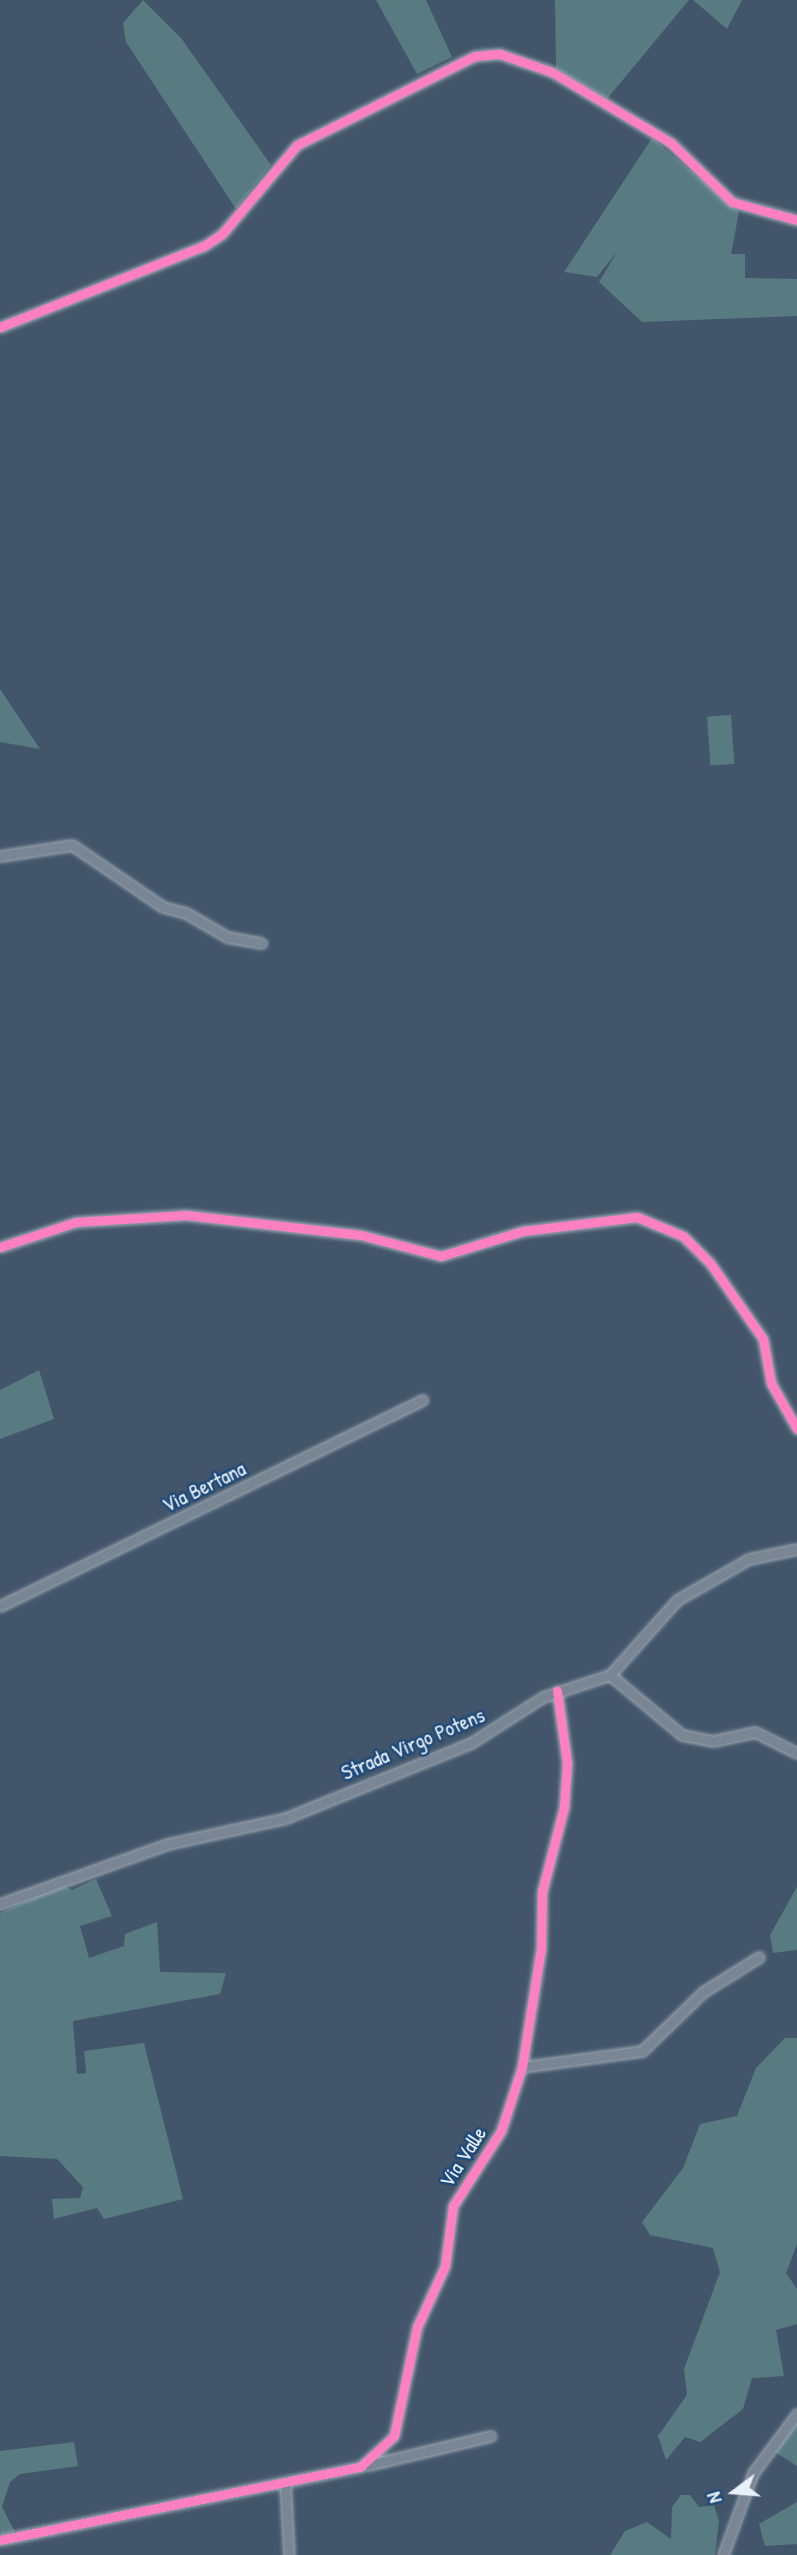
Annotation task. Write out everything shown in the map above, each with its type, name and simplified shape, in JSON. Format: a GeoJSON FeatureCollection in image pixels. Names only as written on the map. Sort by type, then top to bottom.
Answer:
{"type":"FeatureCollection","features":[{"type":"Feature","properties":{"kind":"street"},"geometry":{"type":"LineString","coordinates":[[0,327],[204,246],[222,234],[297,145],[475,56],[500,54],[552,72],[671,143],[732,202],[797,220]]}},
{"type":"Feature","properties":{"kind":"street"},"geometry":{"type":"LineString","coordinates":[[0,856],[72,845],[163,907],[192,915],[227,937],[261,943]]}},
{"type":"Feature","properties":{"kind":"street"},"geometry":{"type":"LineString","coordinates":[[0,1247],[75,1222],[186,1215],[361,1235],[441,1256],[523,1231],[637,1217],[683,1236],[718,1273],[763,1339],[771,1383],[797,1429]]}},
{"type":"Feature","properties":{"kind":"street","name":"Via Bertana"},"geometry":{"type":"LineString","coordinates":[[0,1606],[423,1400]]}},
{"type":"Feature","properties":{"kind":"street"},"geometry":{"type":"LineString","coordinates":[[797,1549],[749,1559],[677,1600],[610,1675],[682,1735],[713,1741],[755,1732],[797,1753]]}},
{"type":"Feature","properties":{"kind":"street","name":"Strada Virgo Potens"},"geometry":{"type":"LineString","coordinates":[[0,1904],[168,1844],[286,1818],[471,1743],[556,1692],[610,1675]]}},
{"type":"Feature","properties":{"kind":"street","name":"Via Valle"},"geometry":{"type":"LineString","coordinates":[[360,2467],[394,2436],[416,2328],[445,2266],[453,2206],[501,2131],[522,2067],[541,1949],[542,1892],[564,1807],[567,1763],[556,1692]]}},
{"type":"Feature","properties":{"kind":"street"},"geometry":{"type":"LineString","coordinates":[[522,2067],[558,2057],[642,2051],[704,1992],[759,1957]]}},
{"type":"Feature","properties":{"kind":"street"},"geometry":{"type":"LineString","coordinates":[[723,2555],[753,2473],[797,2414]]}},
{"type":"Feature","properties":{"kind":"street"},"geometry":{"type":"LineString","coordinates":[[0,2540],[360,2467],[491,2436]]}},
{"type":"Feature","properties":{"kind":"street"},"geometry":{"type":"LineString","coordinates":[[285,2482],[293,2533],[289,2555]]}},
{"type":"Feature","properties":{"kind":"green space"},"geometry":{"type":"Polygon","coordinates":[[[143,0],[181,38],[271,165],[236,209],[126,42],[123,23],[143,0]]]}},
{"type":"Feature","properties":{"kind":"green space"},"geometry":{"type":"Polygon","coordinates":[[[376,0],[426,0],[452,57],[417,74],[376,0]]]}},
{"type":"Feature","properties":{"kind":"green space"},"geometry":{"type":"Polygon","coordinates":[[[555,0],[689,0],[607,99],[556,69],[555,0]]]}},
{"type":"Feature","properties":{"kind":"green space"},"geometry":{"type":"Polygon","coordinates":[[[693,0],[742,0],[727,29],[693,0]]]}},
{"type":"Feature","properties":{"kind":"green space"},"geometry":{"type":"Polygon","coordinates":[[[652,138],[739,212],[731,254],[745,254],[745,278],[797,279],[797,316],[642,322],[599,282],[617,252],[597,277],[564,272],[652,138]]]}},
{"type":"Feature","properties":{"kind":"green space"},"geometry":{"type":"Polygon","coordinates":[[[0,689],[40,749],[0,742],[0,689]]]}},
{"type":"Feature","properties":{"kind":"green space"},"geometry":{"type":"Polygon","coordinates":[[[731,715],[734,764],[710,766],[707,717],[731,715]]]}},
{"type":"Feature","properties":{"kind":"green space"},"geometry":{"type":"Polygon","coordinates":[[[39,1370],[54,1419],[0,1439],[0,1390],[39,1370]]]}},
{"type":"Feature","properties":{"kind":"green space"},"geometry":{"type":"Polygon","coordinates":[[[96,1879],[112,1916],[80,1926],[89,1958],[124,1946],[125,1934],[157,1922],[160,1972],[226,1973],[220,1994],[73,2021],[77,2074],[86,2073],[84,2051],[144,2043],[183,2199],[104,2219],[97,2208],[54,2219],[52,2199],[80,2198],[83,2187],[57,2159],[0,2156],[0,1913],[62,1885],[72,1890],[96,1879]]]}},
{"type":"Feature","properties":{"kind":"green space"},"geometry":{"type":"Polygon","coordinates":[[[797,1887],[797,1950],[773,1953],[770,1935],[797,1887]]]}},
{"type":"Feature","properties":{"kind":"green space"},"geometry":{"type":"Polygon","coordinates":[[[785,2038],[797,2038],[797,2244],[786,2273],[797,2289],[797,2324],[776,2330],[784,2376],[752,2378],[743,2409],[700,2442],[685,2437],[666,2460],[658,2436],[687,2395],[684,2369],[720,2272],[713,2248],[650,2235],[642,2222],[683,2168],[700,2124],[737,2116],[756,2068],[785,2038]]]}},
{"type":"Feature","properties":{"kind":"green space"},"geometry":{"type":"Polygon","coordinates":[[[797,2423],[797,2466],[773,2451],[797,2423]]]}},
{"type":"Feature","properties":{"kind":"green space"},"geometry":{"type":"Polygon","coordinates":[[[74,2442],[78,2466],[20,2474],[10,2482],[2,2507],[15,2532],[0,2535],[0,2451],[74,2442]]]}},
{"type":"Feature","properties":{"kind":"green space"},"geometry":{"type":"Polygon","coordinates":[[[681,2495],[690,2495],[699,2507],[714,2505],[719,2521],[715,2555],[610,2555],[625,2531],[647,2522],[671,2539],[672,2507],[681,2495]]]}},
{"type":"Feature","properties":{"kind":"green space"},"geometry":{"type":"Polygon","coordinates":[[[797,2502],[797,2544],[765,2546],[759,2524],[797,2502]]]}},
{"type":"Feature","properties":{"kind":"cycle path"},"geometry":{"type":"LineString","coordinates":[[0,327],[204,246],[222,234],[297,145],[475,56],[500,54],[552,72],[671,143],[732,202],[797,220]]}},
{"type":"Feature","properties":{"kind":"cycle path"},"geometry":{"type":"LineString","coordinates":[[0,1247],[76,1222],[186,1215],[361,1235],[441,1256],[523,1231],[637,1217],[683,1236],[710,1263],[763,1339],[771,1383],[797,1429]]}},
{"type":"Feature","properties":{"kind":"cycle path"},"geometry":{"type":"LineString","coordinates":[[0,2540],[360,2467],[394,2436],[417,2327],[445,2266],[453,2206],[501,2131],[522,2067],[541,1949],[542,1892],[564,1807],[567,1763],[557,1691]]}}]}
